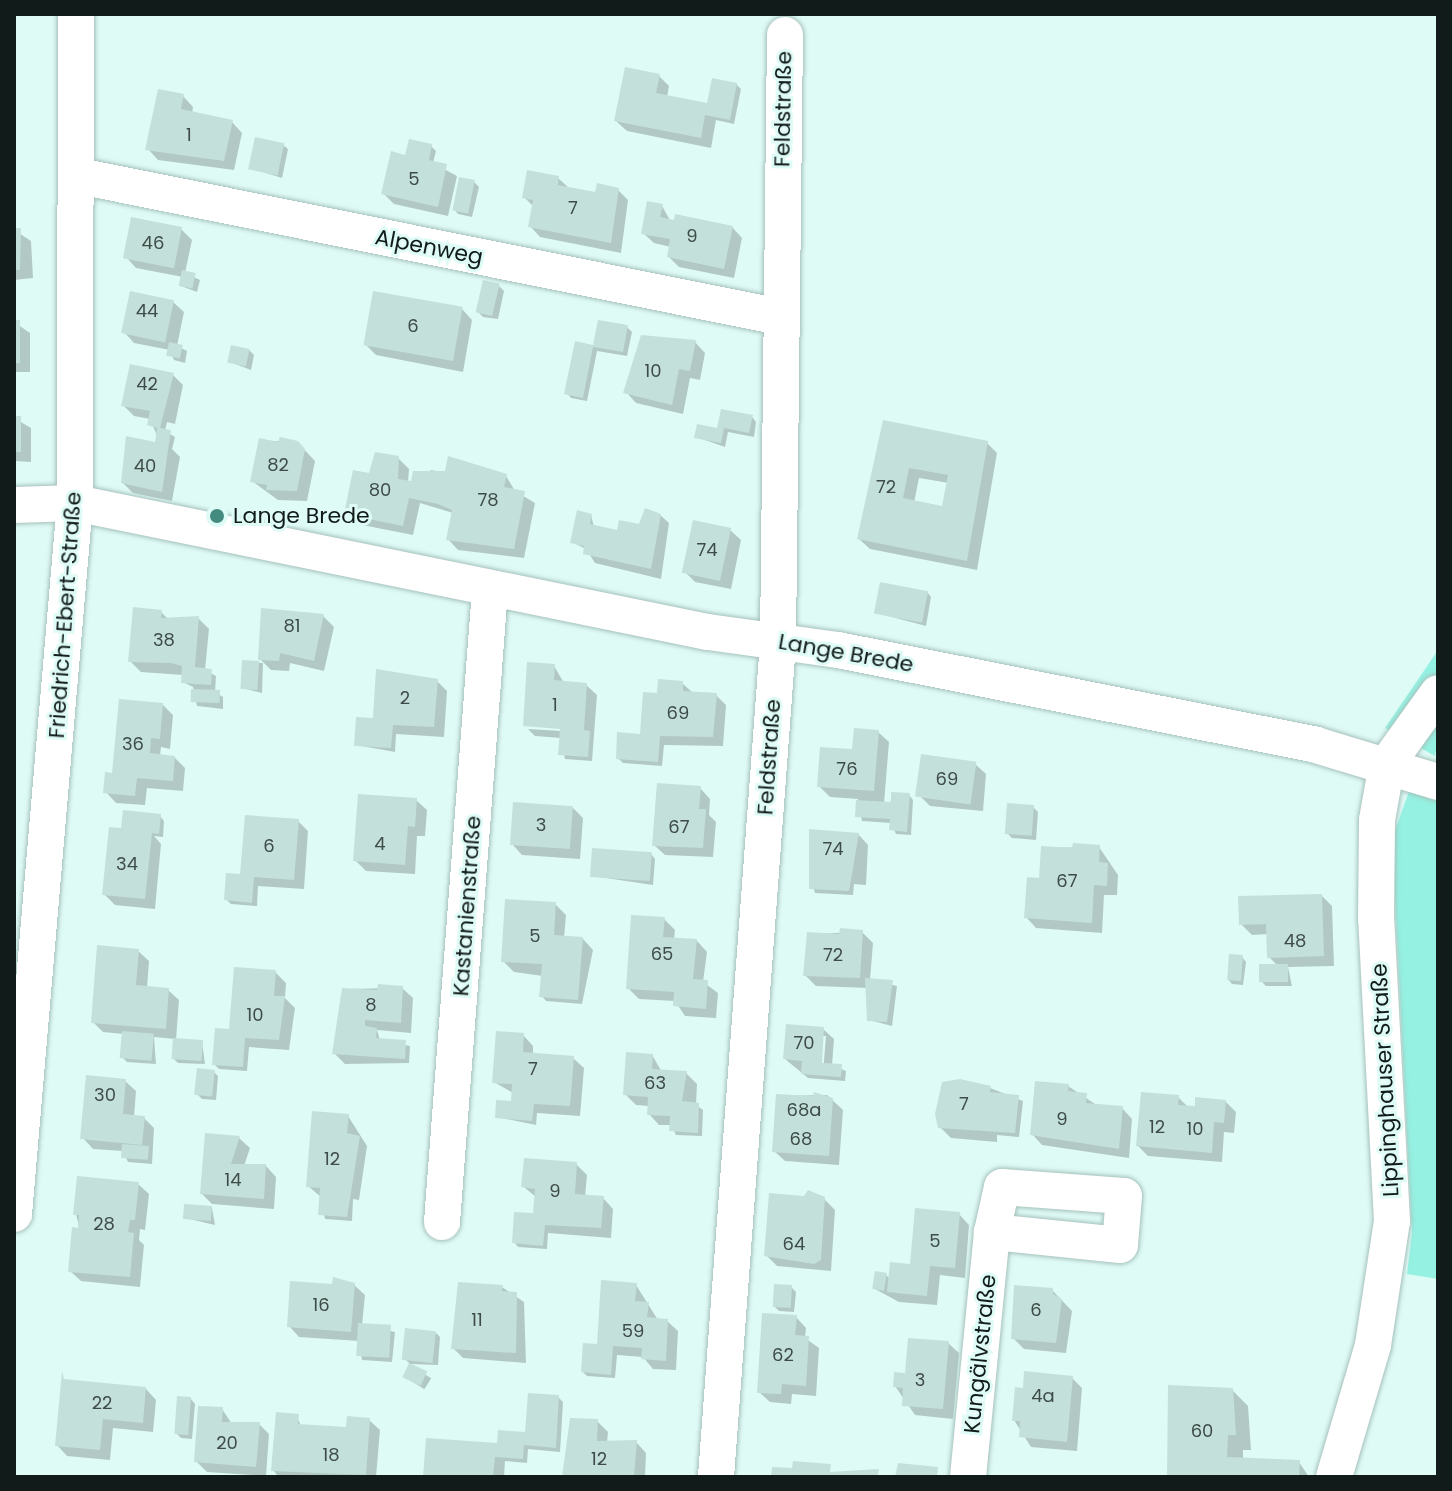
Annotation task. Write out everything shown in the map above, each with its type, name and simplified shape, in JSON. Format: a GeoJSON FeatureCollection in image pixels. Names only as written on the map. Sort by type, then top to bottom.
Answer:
{"type":"FeatureCollection","features":[{"type":"Feature","properties":{"kind":"street","name":"Friedrich-Ebert-Straße"},"geometry":{"type":"LineString","coordinates":[[14,1214],[75,503],[79,176],[76,14]]}},
{"type":"Feature","properties":{"kind":"street","name":"Feldstraße"},"geometry":{"type":"LineString","coordinates":[[716,1477],[778,642],[785,35]]}},
{"type":"Feature","properties":{"kind":"street","name":"Alpenweg"},"geometry":{"type":"LineString","coordinates":[[79,176],[780,317]]}},
{"type":"Feature","properties":{"kind":"street","name":"Lange Brede"},"geometry":{"type":"LineString","coordinates":[[14,505],[75,503],[490,590],[1175,716],[1387,764],[1438,782]]}},
{"type":"Feature","properties":{"kind":"street","name":"Kastanienstraße"},"geometry":{"type":"LineString","coordinates":[[442,1222],[490,590]]}},
{"type":"Feature","properties":{"kind":"street","name":"Lippinghauser Straße"},"geometry":{"type":"LineString","coordinates":[[1334,1477],[1373,1345],[1392,1221],[1376,919],[1377,820],[1387,764],[1438,693]]}},
{"type":"Feature","properties":{"kind":"street","name":"Kungälvstraße"},"geometry":{"type":"LineString","coordinates":[[968,1477],[992,1232]]}},
{"type":"Feature","properties":{"kind":"green space"},"geometry":{"type":"Polygon","coordinates":[[[1438,650],[1438,737],[1435,756],[1385,728],[1438,650]]]}},
{"type":"Feature","properties":{"kind":"green space"},"geometry":{"type":"Polygon","coordinates":[[[1412,783],[1438,792],[1438,1279],[1407,1274],[1412,1233],[1392,839],[1412,783]]]}},
{"type":"Feature","properties":{"kind":"building"},"geometry":{"type":"Polygon","coordinates":[[[625,67],[660,74],[656,93],[707,103],[712,78],[737,83],[730,120],[705,115],[701,138],[614,121],[625,67]]]}},
{"type":"Feature","properties":{"kind":"building"},"geometry":{"type":"Polygon","coordinates":[[[158,89],[184,94],[181,109],[233,120],[224,161],[145,150],[158,89]]]}},
{"type":"Feature","properties":{"kind":"building"},"geometry":{"type":"Polygon","coordinates":[[[255,137],[284,143],[277,176],[248,169],[255,137]]]}},
{"type":"Feature","properties":{"kind":"building"},"geometry":{"type":"Polygon","coordinates":[[[409,139],[432,144],[429,160],[447,164],[438,207],[381,194],[391,151],[405,155],[409,139]]]}},
{"type":"Feature","properties":{"kind":"building"},"geometry":{"type":"Polygon","coordinates":[[[527,170],[559,176],[558,185],[595,192],[597,183],[619,188],[611,243],[528,227],[533,200],[522,198],[527,170]]]}},
{"type":"Feature","properties":{"kind":"building"},"geometry":{"type":"Polygon","coordinates":[[[459,177],[475,180],[468,213],[453,210],[459,177]]]}},
{"type":"Feature","properties":{"kind":"building"},"geometry":{"type":"Polygon","coordinates":[[[647,201],[663,204],[660,217],[674,220],[675,214],[733,226],[724,269],[667,257],[670,239],[641,234],[647,201]]]}},
{"type":"Feature","properties":{"kind":"building"},"geometry":{"type":"Polygon","coordinates":[[[131,217],[182,227],[174,268],[123,258],[131,217]]]}},
{"type":"Feature","properties":{"kind":"building"},"geometry":{"type":"Polygon","coordinates":[[[14,228],[21,228],[20,270],[14,270],[14,228]]]}},
{"type":"Feature","properties":{"kind":"building"},"geometry":{"type":"Polygon","coordinates":[[[182,270],[196,273],[192,289],[179,286],[182,270]]]}},
{"type":"Feature","properties":{"kind":"building"},"geometry":{"type":"Polygon","coordinates":[[[483,280],[500,284],[492,316],[476,312],[483,280]]]}},
{"type":"Feature","properties":{"kind":"building"},"geometry":{"type":"Polygon","coordinates":[[[130,291],[174,300],[165,342],[121,333],[130,291]]]}},
{"type":"Feature","properties":{"kind":"building"},"geometry":{"type":"Polygon","coordinates":[[[373,291],[463,307],[453,361],[363,345],[373,291]]]}},
{"type":"Feature","properties":{"kind":"building"},"geometry":{"type":"Polygon","coordinates":[[[14,320],[20,320],[20,363],[14,363],[14,320]]]}},
{"type":"Feature","properties":{"kind":"building"},"geometry":{"type":"Polygon","coordinates":[[[598,320],[628,325],[623,352],[593,347],[583,398],[564,394],[575,341],[593,345],[598,320]]]}},
{"type":"Feature","properties":{"kind":"building"},"geometry":{"type":"Polygon","coordinates":[[[641,335],[696,340],[690,371],[679,369],[672,405],[623,393],[641,335]]]}},
{"type":"Feature","properties":{"kind":"building"},"geometry":{"type":"Polygon","coordinates":[[[169,342],[183,345],[180,359],[166,356],[169,342]]]}},
{"type":"Feature","properties":{"kind":"building"},"geometry":{"type":"Polygon","coordinates":[[[231,345],[250,349],[246,367],[227,363],[231,345]]]}},
{"type":"Feature","properties":{"kind":"building"},"geometry":{"type":"Polygon","coordinates":[[[130,364],[174,373],[160,428],[171,430],[162,492],[121,483],[126,436],[155,442],[157,428],[147,425],[150,411],[121,406],[130,364]]]}},
{"type":"Feature","properties":{"kind":"building"},"geometry":{"type":"Polygon","coordinates":[[[721,409],[753,415],[749,433],[724,428],[721,443],[694,438],[697,424],[717,428],[721,409]]]}},
{"type":"Feature","properties":{"kind":"building"},"geometry":{"type":"Polygon","coordinates":[[[14,416],[21,416],[21,452],[14,452],[14,416]]]}},
{"type":"Feature","properties":{"kind":"building"},"geometry":{"type":"Polygon","coordinates":[[[883,420],[988,441],[967,561],[857,539],[883,420]],[[909,468],[903,498],[942,506],[948,475],[909,468]]]}},
{"type":"Feature","properties":{"kind":"building"},"geometry":{"type":"Polygon","coordinates":[[[280,437],[298,441],[305,449],[297,491],[266,490],[267,485],[250,482],[259,438],[278,442],[280,437]]]}},
{"type":"Feature","properties":{"kind":"building"},"geometry":{"type":"Polygon","coordinates":[[[375,452],[399,456],[398,479],[411,481],[413,471],[445,471],[448,456],[507,474],[504,487],[525,491],[514,549],[446,540],[452,510],[409,498],[403,526],[344,514],[353,470],[369,473],[375,452]]]}},
{"type":"Feature","properties":{"kind":"building"},"geometry":{"type":"Polygon","coordinates":[[[645,508],[661,514],[651,569],[583,554],[584,546],[570,543],[577,510],[592,514],[590,524],[617,530],[619,520],[639,524],[645,508]]]}},
{"type":"Feature","properties":{"kind":"building"},"geometry":{"type":"Polygon","coordinates":[[[693,520],[731,528],[720,581],[682,573],[693,520]]]}},
{"type":"Feature","properties":{"kind":"building"},"geometry":{"type":"Polygon","coordinates":[[[880,582],[928,591],[922,623],[874,613],[880,582]]]}},
{"type":"Feature","properties":{"kind":"building"},"geometry":{"type":"Polygon","coordinates":[[[133,607],[162,610],[161,618],[199,616],[195,667],[212,669],[211,685],[181,683],[182,666],[128,662],[133,607]]]}},
{"type":"Feature","properties":{"kind":"building"},"geometry":{"type":"Polygon","coordinates":[[[261,608],[324,614],[314,661],[280,653],[279,661],[258,660],[261,608]]]}},
{"type":"Feature","properties":{"kind":"building"},"geometry":{"type":"Polygon","coordinates":[[[242,660],[259,661],[257,690],[240,689],[242,660]]]}},
{"type":"Feature","properties":{"kind":"building"},"geometry":{"type":"Polygon","coordinates":[[[527,662],[555,664],[554,680],[587,683],[584,730],[590,731],[588,757],[558,755],[560,729],[523,726],[527,662]]]}},
{"type":"Feature","properties":{"kind":"building"},"geometry":{"type":"Polygon","coordinates":[[[376,669],[438,679],[434,727],[393,725],[391,748],[354,746],[356,717],[373,718],[376,669]]]}},
{"type":"Feature","properties":{"kind":"building"},"geometry":{"type":"Polygon","coordinates":[[[658,679],[683,681],[683,691],[717,693],[713,737],[660,736],[658,762],[616,759],[617,732],[640,734],[643,692],[657,693],[658,679]]]}},
{"type":"Feature","properties":{"kind":"building"},"geometry":{"type":"Polygon","coordinates":[[[191,689],[220,690],[220,703],[191,702],[191,689]]]}},
{"type":"Feature","properties":{"kind":"building"},"geometry":{"type":"Polygon","coordinates":[[[119,699],[163,703],[160,739],[151,738],[150,753],[175,756],[173,781],[137,778],[135,796],[103,793],[105,772],[112,773],[119,699]]]}},
{"type":"Feature","properties":{"kind":"building"},"geometry":{"type":"Polygon","coordinates":[[[854,728],[879,730],[874,791],[817,787],[820,747],[852,749],[854,728]]]}},
{"type":"Feature","properties":{"kind":"building"},"geometry":{"type":"Polygon","coordinates":[[[921,754],[976,762],[970,804],[915,797],[921,754]]]}},
{"type":"Feature","properties":{"kind":"building"},"geometry":{"type":"Polygon","coordinates":[[[657,783],[701,786],[699,809],[706,809],[703,848],[652,846],[657,783]]]}},
{"type":"Feature","properties":{"kind":"building"},"geometry":{"type":"Polygon","coordinates":[[[891,792],[910,793],[907,832],[889,830],[890,819],[855,817],[856,800],[891,802],[891,792]]]}},
{"type":"Feature","properties":{"kind":"building"},"geometry":{"type":"Polygon","coordinates":[[[358,794],[417,798],[415,827],[408,826],[405,865],[353,861],[358,794]]]}},
{"type":"Feature","properties":{"kind":"building"},"geometry":{"type":"Polygon","coordinates":[[[513,802],[573,806],[570,849],[510,845],[513,802]]]}},
{"type":"Feature","properties":{"kind":"building"},"geometry":{"type":"Polygon","coordinates":[[[1007,803],[1034,805],[1032,836],[1005,834],[1007,803]]]}},
{"type":"Feature","properties":{"kind":"building"},"geometry":{"type":"Polygon","coordinates":[[[123,810],[161,814],[159,834],[152,833],[145,899],[102,895],[109,827],[121,828],[123,810]]]}},
{"type":"Feature","properties":{"kind":"building"},"geometry":{"type":"Polygon","coordinates":[[[245,815],[299,819],[294,880],[254,877],[252,903],[224,900],[226,873],[240,874],[245,815]]]}},
{"type":"Feature","properties":{"kind":"building"},"geometry":{"type":"Polygon","coordinates":[[[809,829],[859,833],[849,891],[809,889],[809,829]]]}},
{"type":"Feature","properties":{"kind":"building"},"geometry":{"type":"Polygon","coordinates":[[[1073,843],[1100,845],[1099,862],[1108,863],[1107,886],[1094,885],[1092,923],[1024,918],[1027,877],[1039,878],[1041,846],[1072,848],[1073,843]]]}},
{"type":"Feature","properties":{"kind":"building"},"geometry":{"type":"Polygon","coordinates":[[[592,848],[652,852],[650,881],[590,877],[592,848]]]}},
{"type":"Feature","properties":{"kind":"building"},"geometry":{"type":"Polygon","coordinates":[[[1322,894],[1324,956],[1267,958],[1266,924],[1239,925],[1238,896],[1322,894]]]}},
{"type":"Feature","properties":{"kind":"building"},"geometry":{"type":"Polygon","coordinates":[[[505,899],[556,902],[554,935],[583,937],[578,1000],[539,997],[542,964],[501,962],[505,899]]]}},
{"type":"Feature","properties":{"kind":"building"},"geometry":{"type":"Polygon","coordinates":[[[631,915],[665,917],[663,937],[697,939],[693,979],[708,980],[706,1009],[673,1006],[674,992],[626,989],[631,915]]]}},
{"type":"Feature","properties":{"kind":"building"},"geometry":{"type":"Polygon","coordinates":[[[840,928],[863,930],[860,978],[803,976],[807,932],[839,934],[840,928]]]}},
{"type":"Feature","properties":{"kind":"building"},"geometry":{"type":"Polygon","coordinates":[[[97,945],[139,949],[136,985],[169,988],[166,1029],[91,1023],[97,945]]]}},
{"type":"Feature","properties":{"kind":"building"},"geometry":{"type":"Polygon","coordinates":[[[1229,954],[1243,955],[1241,981],[1227,980],[1229,954]]]}},
{"type":"Feature","properties":{"kind":"building"},"geometry":{"type":"Polygon","coordinates":[[[1259,964],[1288,964],[1288,982],[1259,982],[1259,964]]]}},
{"type":"Feature","properties":{"kind":"building"},"geometry":{"type":"Polygon","coordinates":[[[234,967],[276,970],[274,996],[285,996],[279,1040],[245,1038],[243,1067],[212,1065],[215,1028],[229,1029],[234,967]]]}},
{"type":"Feature","properties":{"kind":"building"},"geometry":{"type":"Polygon","coordinates":[[[865,978],[893,980],[887,1022],[867,1021],[865,978]]]}},
{"type":"Feature","properties":{"kind":"building"},"geometry":{"type":"Polygon","coordinates":[[[378,984],[403,986],[401,1023],[365,1020],[365,1026],[377,1028],[376,1038],[406,1040],[405,1059],[332,1054],[342,988],[377,990],[378,984]]]}},
{"type":"Feature","properties":{"kind":"building"},"geometry":{"type":"Polygon","coordinates":[[[786,1024],[824,1027],[822,1063],[842,1064],[841,1077],[801,1074],[802,1061],[783,1059],[786,1024]]]}},
{"type":"Feature","properties":{"kind":"building"},"geometry":{"type":"Polygon","coordinates":[[[122,1031],[154,1034],[152,1061],[120,1058],[122,1031]]]}},
{"type":"Feature","properties":{"kind":"building"},"geometry":{"type":"Polygon","coordinates":[[[496,1031],[524,1033],[523,1052],[574,1056],[570,1106],[534,1104],[532,1121],[495,1118],[496,1100],[511,1101],[512,1084],[492,1083],[496,1031]]]}},
{"type":"Feature","properties":{"kind":"building"},"geometry":{"type":"Polygon","coordinates":[[[173,1038],[203,1040],[201,1061],[172,1059],[173,1038]]]}},
{"type":"Feature","properties":{"kind":"building"},"geometry":{"type":"Polygon","coordinates":[[[626,1052],[653,1054],[652,1069],[687,1071],[682,1101],[699,1103],[698,1133],[669,1131],[670,1116],[647,1115],[648,1097],[623,1095],[626,1052]]]}},
{"type":"Feature","properties":{"kind":"building"},"geometry":{"type":"Polygon","coordinates":[[[197,1068],[215,1070],[212,1097],[194,1095],[197,1068]]]}},
{"type":"Feature","properties":{"kind":"building"},"geometry":{"type":"Polygon","coordinates":[[[86,1075],[126,1079],[123,1114],[145,1116],[142,1145],[80,1139],[86,1075]]]}},
{"type":"Feature","properties":{"kind":"building"},"geometry":{"type":"Polygon","coordinates":[[[960,1079],[991,1086],[990,1092],[1019,1095],[1015,1133],[938,1128],[935,1114],[942,1082],[960,1079]]]}},
{"type":"Feature","properties":{"kind":"building"},"geometry":{"type":"Polygon","coordinates":[[[1035,1081],[1069,1084],[1068,1091],[1087,1093],[1086,1103],[1123,1106],[1119,1149],[1030,1135],[1035,1081]]]}},
{"type":"Feature","properties":{"kind":"building"},"geometry":{"type":"Polygon","coordinates":[[[814,1092],[833,1098],[829,1156],[772,1152],[776,1094],[813,1096],[814,1092]]]}},
{"type":"Feature","properties":{"kind":"building"},"geometry":{"type":"Polygon","coordinates":[[[1141,1092],[1179,1095],[1178,1105],[1195,1106],[1195,1097],[1226,1100],[1224,1123],[1214,1122],[1212,1153],[1136,1146],[1141,1092]]]}},
{"type":"Feature","properties":{"kind":"building"},"geometry":{"type":"Polygon","coordinates":[[[312,1111],[349,1114],[347,1133],[360,1136],[347,1217],[318,1215],[320,1188],[306,1187],[312,1111]]]}},
{"type":"Feature","properties":{"kind":"building"},"geometry":{"type":"Polygon","coordinates":[[[205,1133],[240,1136],[231,1164],[266,1164],[264,1199],[200,1194],[205,1133]]]}},
{"type":"Feature","properties":{"kind":"building"},"geometry":{"type":"Polygon","coordinates":[[[122,1144],[149,1146],[148,1160],[121,1158],[122,1144]]]}},
{"type":"Feature","properties":{"kind":"building"},"geometry":{"type":"Polygon","coordinates":[[[524,1158],[577,1162],[575,1194],[604,1196],[601,1228],[545,1225],[543,1246],[512,1243],[514,1212],[533,1213],[535,1189],[521,1187],[524,1158]]]}},
{"type":"Feature","properties":{"kind":"building"},"geometry":{"type":"Polygon","coordinates":[[[77,1176],[139,1182],[135,1220],[130,1220],[128,1232],[134,1233],[130,1277],[68,1272],[72,1227],[78,1228],[79,1215],[73,1215],[77,1176]]]}},
{"type":"Feature","properties":{"kind":"building"},"geometry":{"type":"Polygon","coordinates":[[[808,1190],[825,1197],[821,1260],[814,1264],[764,1256],[769,1193],[804,1196],[808,1190]]]}},
{"type":"Feature","properties":{"kind":"building"},"geometry":{"type":"Polygon","coordinates":[[[184,1204],[212,1206],[211,1221],[183,1219],[184,1204]]]}},
{"type":"Feature","properties":{"kind":"building"},"geometry":{"type":"Polygon","coordinates":[[[915,1208],[960,1212],[955,1268],[930,1266],[927,1296],[887,1292],[890,1262],[910,1264],[915,1208]]]}},
{"type":"Feature","properties":{"kind":"building"},"geometry":{"type":"Polygon","coordinates":[[[875,1271],[887,1273],[884,1291],[872,1289],[875,1271]]]}},
{"type":"Feature","properties":{"kind":"building"},"geometry":{"type":"Polygon","coordinates":[[[333,1277],[355,1283],[351,1332],[287,1327],[290,1281],[332,1284],[333,1277]]]}},
{"type":"Feature","properties":{"kind":"building"},"geometry":{"type":"Polygon","coordinates":[[[601,1280],[637,1283],[635,1301],[649,1302],[647,1317],[668,1319],[666,1361],[641,1359],[642,1348],[613,1346],[611,1375],[581,1372],[583,1343],[597,1344],[601,1280]]]}},
{"type":"Feature","properties":{"kind":"building"},"geometry":{"type":"Polygon","coordinates":[[[458,1282],[503,1285],[502,1291],[517,1292],[516,1353],[451,1349],[458,1282]]]}},
{"type":"Feature","properties":{"kind":"building"},"geometry":{"type":"Polygon","coordinates":[[[774,1284],[792,1285],[791,1308],[773,1307],[774,1284]]]}},
{"type":"Feature","properties":{"kind":"building"},"geometry":{"type":"Polygon","coordinates":[[[1014,1285],[1053,1288],[1053,1294],[1062,1299],[1056,1343],[1011,1339],[1014,1285]]]}},
{"type":"Feature","properties":{"kind":"building"},"geometry":{"type":"Polygon","coordinates":[[[762,1313],[797,1315],[795,1335],[809,1336],[806,1386],[782,1384],[781,1394],[757,1393],[762,1313]]]}},
{"type":"Feature","properties":{"kind":"building"},"geometry":{"type":"Polygon","coordinates":[[[358,1323],[391,1325],[389,1358],[356,1356],[358,1323]]]}},
{"type":"Feature","properties":{"kind":"building"},"geometry":{"type":"Polygon","coordinates":[[[405,1328],[436,1331],[432,1363],[402,1360],[405,1328]]]}},
{"type":"Feature","properties":{"kind":"building"},"geometry":{"type":"Polygon","coordinates":[[[908,1338],[949,1341],[943,1409],[902,1406],[903,1388],[893,1387],[894,1372],[905,1373],[908,1338]]]}},
{"type":"Feature","properties":{"kind":"building"},"geometry":{"type":"Polygon","coordinates":[[[409,1363],[427,1371],[421,1386],[402,1378],[409,1363]]]}},
{"type":"Feature","properties":{"kind":"building"},"geometry":{"type":"Polygon","coordinates":[[[62,1371],[64,1379],[146,1387],[143,1423],[103,1419],[100,1450],[55,1446],[62,1371]]]}},
{"type":"Feature","properties":{"kind":"building"},"geometry":{"type":"Polygon","coordinates":[[[1024,1371],[1073,1376],[1067,1442],[1019,1437],[1020,1421],[1012,1421],[1015,1387],[1023,1388],[1024,1371]]]}},
{"type":"Feature","properties":{"kind":"building"},"geometry":{"type":"Polygon","coordinates":[[[1168,1385],[1233,1388],[1236,1435],[1228,1435],[1227,1457],[1300,1460],[1299,1477],[1167,1477],[1168,1385]]]}},
{"type":"Feature","properties":{"kind":"building"},"geometry":{"type":"Polygon","coordinates":[[[528,1393],[559,1395],[556,1448],[524,1445],[523,1459],[495,1457],[493,1477],[423,1477],[426,1438],[497,1443],[498,1430],[525,1432],[528,1393]]]}},
{"type":"Feature","properties":{"kind":"building"},"geometry":{"type":"Polygon","coordinates":[[[177,1396],[191,1397],[188,1435],[174,1434],[177,1396]]]}},
{"type":"Feature","properties":{"kind":"building"},"geometry":{"type":"Polygon","coordinates":[[[198,1406],[223,1407],[222,1422],[260,1422],[256,1467],[194,1462],[198,1406]]]}},
{"type":"Feature","properties":{"kind":"building"},"geometry":{"type":"Polygon","coordinates":[[[276,1412],[299,1414],[298,1424],[346,1427],[347,1416],[370,1418],[366,1475],[271,1471],[276,1412]]]}},
{"type":"Feature","properties":{"kind":"building"},"geometry":{"type":"Polygon","coordinates":[[[570,1418],[598,1419],[597,1441],[637,1440],[634,1477],[562,1477],[570,1418]]]}},
{"type":"Feature","properties":{"kind":"building"},"geometry":{"type":"Polygon","coordinates":[[[793,1461],[831,1464],[830,1472],[879,1469],[878,1477],[771,1477],[772,1467],[792,1468],[793,1461]]]}},
{"type":"Feature","properties":{"kind":"building"},"geometry":{"type":"Polygon","coordinates":[[[898,1463],[938,1467],[937,1477],[895,1477],[898,1463]]]}},
{"type":"Feature","properties":{"kind":"place","name":"Lange Brede"},"geometry":{"type":"Point","coordinates":[217,516]}}]}
